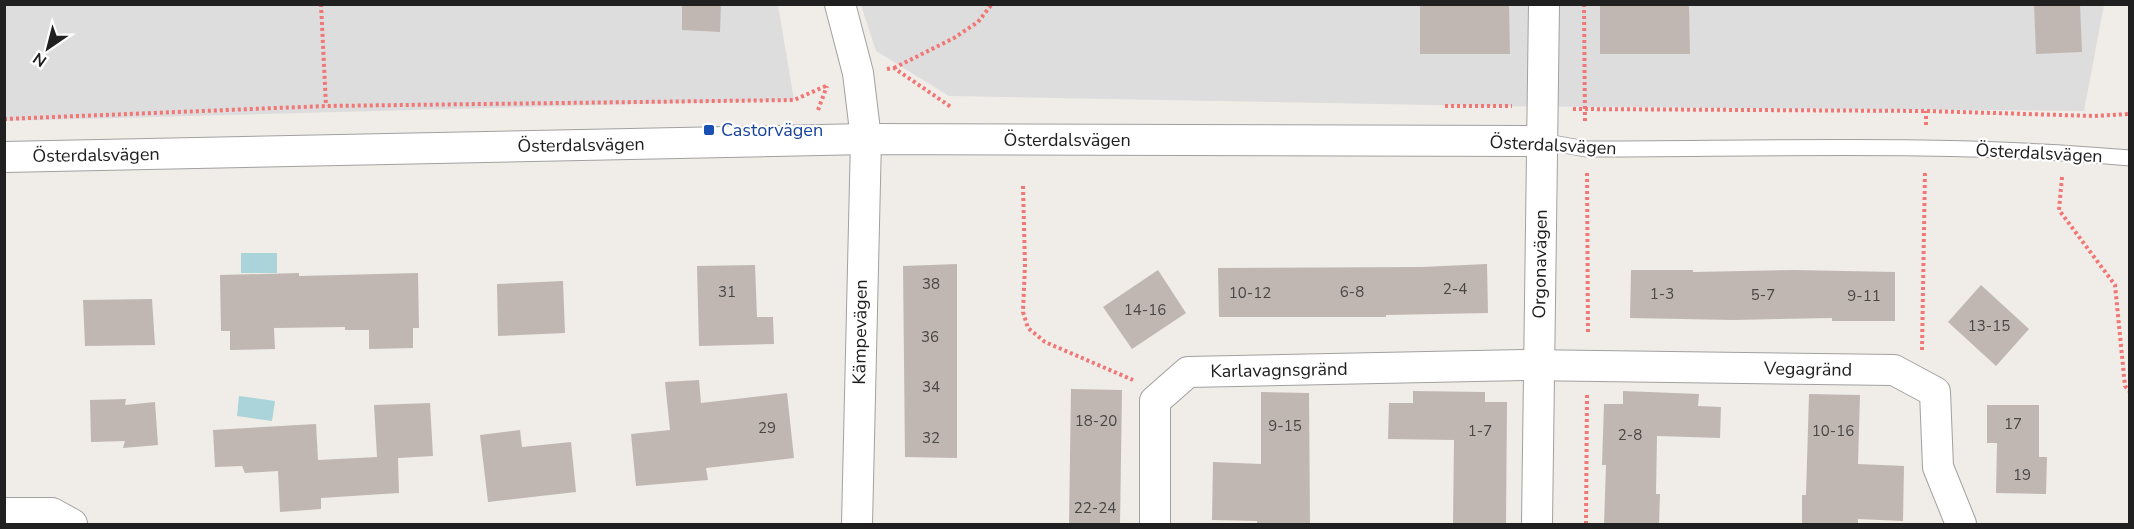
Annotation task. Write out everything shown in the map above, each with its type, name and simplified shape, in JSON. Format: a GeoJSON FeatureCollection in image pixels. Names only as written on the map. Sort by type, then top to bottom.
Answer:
{"type":"FeatureCollection","features":[{"type":"Feature","properties":{"kind":"street"},"geometry":{"type":"LineString","coordinates":[[840,4],[858,73],[866,139]]}},
{"type":"Feature","properties":{"kind":"street","name":"Orgonavägen"},"geometry":{"type":"LineString","coordinates":[[1537,525],[1544,4]]}},
{"type":"Feature","properties":{"kind":"street","name":"Österdalsvägen"},"geometry":{"type":"LineString","coordinates":[[4,157],[866,139],[1541,141]]}},
{"type":"Feature","properties":{"kind":"street","name":"Kämpevägen"},"geometry":{"type":"LineString","coordinates":[[857,525],[866,139]]}},
{"type":"Feature","properties":{"kind":"street","name":"Vegagränd"},"geometry":{"type":"LineString","coordinates":[[1539,365],[1893,370],[1935,392],[1938,467],[1961,525]]}},
{"type":"Feature","properties":{"kind":"street","name":"Karlavagnsgränd"},"geometry":{"type":"LineString","coordinates":[[1155,525],[1155,401],[1188,372],[1539,365]]}},
{"type":"Feature","properties":{"kind":"street"},"geometry":{"type":"LineString","coordinates":[[4,513],[52,513],[72,525]]}},
{"type":"Feature","properties":{"kind":"lane","name":"Österdalsvägen"},"geometry":{"type":"LineString","coordinates":[[1541,141],[1586,149],[1925,149],[2065,153],[2130,158]]}},
{"type":"Feature","properties":{"kind":"path"},"geometry":{"type":"LineString","coordinates":[[321,4],[326,106]]}},
{"type":"Feature","properties":{"kind":"path"},"geometry":{"type":"LineString","coordinates":[[894,68],[954,38],[978,21],[992,4]]}},
{"type":"Feature","properties":{"kind":"path"},"geometry":{"type":"LineString","coordinates":[[1584,4],[1588,365],[1586,525]]}},
{"type":"Feature","properties":{"kind":"path"},"geometry":{"type":"LineString","coordinates":[[1921,385],[1926,111]]}},
{"type":"Feature","properties":{"kind":"path"},"geometry":{"type":"LineString","coordinates":[[2065,153],[2059,210],[2115,285],[2125,386],[2130,392]]}},
{"type":"Feature","properties":{"kind":"path"},"geometry":{"type":"LineString","coordinates":[[1023,186],[1023,312],[1028,328],[1045,342],[1164,393]]}},
{"type":"Feature","properties":{"kind":"shaded area"},"geometry":{"type":"Polygon","coordinates":[[[4,5],[778,5],[794,100],[5,121],[4,5]]]}},
{"type":"Feature","properties":{"kind":"shaded area"},"geometry":{"type":"Polygon","coordinates":[[[861,5],[2104,5],[2084,111],[1488,106],[949,96],[876,51],[861,5]]]}},
{"type":"Feature","properties":{"kind":"water"},"geometry":{"type":"Polygon","coordinates":[[[241,253],[277,253],[277,273],[241,273],[241,253]]]}},
{"type":"Feature","properties":{"kind":"water"},"geometry":{"type":"Polygon","coordinates":[[[239,396],[275,401],[272,421],[237,416],[239,396]]]}},
{"type":"Feature","properties":{"kind":"building"},"geometry":{"type":"Polygon","coordinates":[[[682,4],[721,4],[720,32],[682,30],[682,4]]]}},
{"type":"Feature","properties":{"kind":"building"},"geometry":{"type":"Polygon","coordinates":[[[1420,4],[1509,4],[1510,54],[1420,54],[1420,4]]]}},
{"type":"Feature","properties":{"kind":"building"},"geometry":{"type":"Polygon","coordinates":[[[1600,4],[1689,4],[1690,54],[1600,54],[1600,4]]]}},
{"type":"Feature","properties":{"kind":"building"},"geometry":{"type":"Polygon","coordinates":[[[2034,4],[2080,4],[2082,52],[2036,54],[2034,4]]]}},
{"type":"Feature","properties":{"kind":"building"},"geometry":{"type":"Polygon","coordinates":[[[957,264],[957,458],[905,457],[903,266],[957,264]]]}},
{"type":"Feature","properties":{"kind":"building"},"geometry":{"type":"Polygon","coordinates":[[[1487,264],[1488,313],[1386,315],[1386,317],[1219,317],[1218,268],[1421,267],[1487,264]]]}},
{"type":"Feature","properties":{"kind":"building"},"geometry":{"type":"Polygon","coordinates":[[[755,265],[757,317],[773,317],[774,344],[699,346],[697,266],[755,265]]]}},
{"type":"Feature","properties":{"kind":"building"},"geometry":{"type":"Polygon","coordinates":[[[1158,270],[1186,313],[1132,349],[1103,307],[1158,270]]]}},
{"type":"Feature","properties":{"kind":"building"},"geometry":{"type":"Polygon","coordinates":[[[1631,270],[1895,272],[1895,321],[1832,321],[1832,318],[1733,320],[1630,318],[1631,270]]]}},
{"type":"Feature","properties":{"kind":"building"},"geometry":{"type":"Polygon","coordinates":[[[299,273],[299,276],[418,273],[419,328],[413,328],[413,348],[369,349],[369,330],[345,330],[345,327],[274,328],[275,349],[230,350],[230,331],[221,331],[220,275],[299,273]]]}},
{"type":"Feature","properties":{"kind":"building"},"geometry":{"type":"Polygon","coordinates":[[[563,281],[565,333],[498,336],[497,284],[563,281]]]}},
{"type":"Feature","properties":{"kind":"building"},"geometry":{"type":"Polygon","coordinates":[[[1981,285],[2029,329],[1996,366],[1948,322],[1981,285]]]}},
{"type":"Feature","properties":{"kind":"building"},"geometry":{"type":"Polygon","coordinates":[[[152,299],[155,345],[85,346],[83,300],[152,299]]]}},
{"type":"Feature","properties":{"kind":"building"},"geometry":{"type":"Polygon","coordinates":[[[699,380],[701,403],[787,393],[794,458],[706,468],[708,480],[636,486],[631,434],[670,430],[665,382],[699,380]]]}},
{"type":"Feature","properties":{"kind":"building"},"geometry":{"type":"Polygon","coordinates":[[[1071,389],[1122,390],[1120,525],[1069,525],[1071,389]]]}},
{"type":"Feature","properties":{"kind":"building"},"geometry":{"type":"Polygon","coordinates":[[[1413,391],[1485,392],[1485,402],[1507,402],[1506,525],[1453,525],[1454,440],[1388,439],[1389,403],[1413,403],[1413,391]]]}},
{"type":"Feature","properties":{"kind":"building"},"geometry":{"type":"Polygon","coordinates":[[[1623,391],[1699,394],[1698,406],[1721,407],[1720,438],[1657,436],[1656,494],[1660,494],[1659,525],[1604,525],[1606,465],[1602,465],[1604,404],[1623,404],[1623,391]]]}},
{"type":"Feature","properties":{"kind":"building"},"geometry":{"type":"Polygon","coordinates":[[[1261,392],[1309,393],[1310,525],[1257,525],[1257,521],[1212,520],[1213,462],[1261,464],[1261,392]]]}},
{"type":"Feature","properties":{"kind":"building"},"geometry":{"type":"Polygon","coordinates":[[[1809,394],[1860,395],[1858,464],[1904,466],[1903,521],[1858,519],[1858,525],[1802,525],[1802,495],[1806,495],[1809,394]]]}},
{"type":"Feature","properties":{"kind":"building"},"geometry":{"type":"Polygon","coordinates":[[[126,399],[125,405],[155,402],[158,445],[123,448],[125,441],[91,442],[90,400],[126,399]]]}},
{"type":"Feature","properties":{"kind":"building"},"geometry":{"type":"Polygon","coordinates":[[[430,403],[433,456],[398,458],[399,493],[321,498],[321,509],[280,512],[278,471],[245,473],[242,466],[215,467],[213,430],[316,424],[318,460],[377,457],[374,405],[430,403]]]}},
{"type":"Feature","properties":{"kind":"building"},"geometry":{"type":"Polygon","coordinates":[[[1987,405],[2039,405],[2039,457],[2047,457],[2046,494],[1996,493],[1997,443],[1987,443],[1987,405]]]}},
{"type":"Feature","properties":{"kind":"building"},"geometry":{"type":"Polygon","coordinates":[[[520,430],[522,447],[571,442],[576,492],[488,502],[480,435],[520,430]]]}},
{"type":"Feature","properties":{"kind":"place","name":"Castorvägen"},"geometry":{"type":"Point","coordinates":[709,130]}}]}
